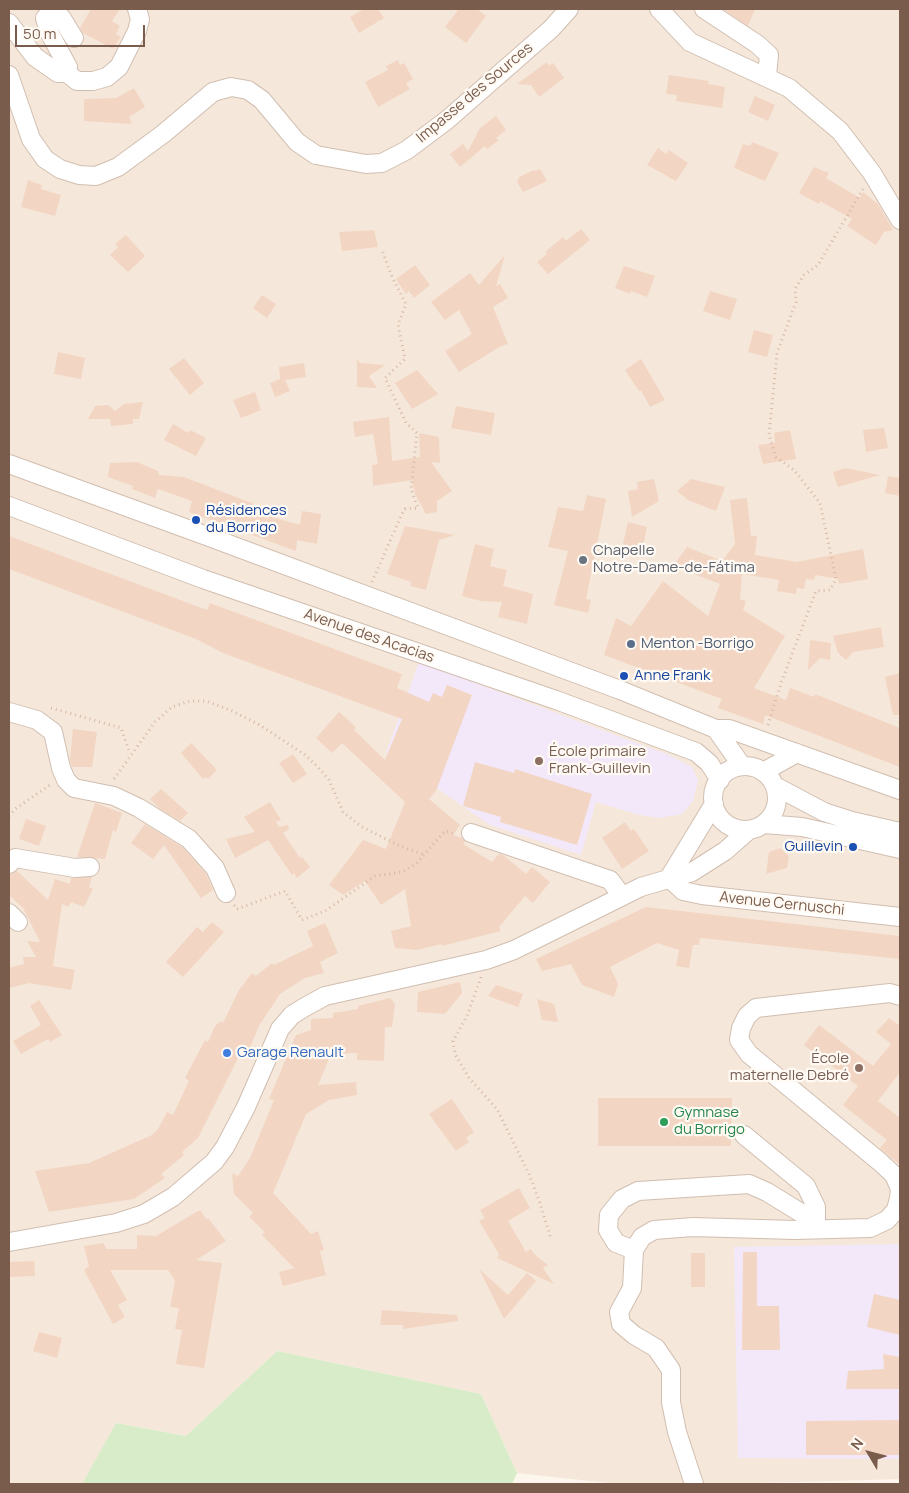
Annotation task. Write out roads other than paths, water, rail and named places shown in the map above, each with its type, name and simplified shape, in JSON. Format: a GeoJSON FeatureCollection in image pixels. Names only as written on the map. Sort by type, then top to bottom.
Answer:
{"type":"FeatureCollection","features":[{"type":"Feature","properties":{"kind":"street"},"geometry":{"type":"LineString","coordinates":[[9,23],[35,57],[58,74],[67,74],[77,81],[93,81],[107,77],[119,67],[138,16],[123,9]]}},
{"type":"Feature","properties":{"kind":"street","name":"Impasse des Sources"},"geometry":{"type":"LineString","coordinates":[[9,75],[30,139],[45,159],[60,169],[79,175],[96,176],[118,167],[163,134],[213,92],[231,87],[248,90],[262,100],[297,142],[316,155],[366,164],[382,163],[407,150],[447,120],[551,29],[569,9]]}},
{"type":"Feature","properties":{"kind":"street"},"geometry":{"type":"LineString","coordinates":[[658,9],[690,42],[713,54],[767,76],[789,88],[840,131],[872,173],[900,220]]}},
{"type":"Feature","properties":{"kind":"street"},"geometry":{"type":"LineString","coordinates":[[704,9],[757,44],[769,55],[767,76]]}},
{"type":"Feature","properties":{"kind":"street"},"geometry":{"type":"LineString","coordinates":[[67,74],[68,67],[48,32],[45,18],[51,10],[61,17],[74,38]]}},
{"type":"Feature","properties":{"kind":"street"},"geometry":{"type":"LineString","coordinates":[[9,464],[620,690],[716,729],[729,729],[900,790]]}},
{"type":"Feature","properties":{"kind":"street","name":"Avenue des Acacias"},"geometry":{"type":"LineString","coordinates":[[9,506],[203,578],[566,704],[696,752],[709,763],[720,780]]}},
{"type":"Feature","properties":{"kind":"street"},"geometry":{"type":"LineString","coordinates":[[9,712],[37,720],[53,732],[66,780],[74,788],[114,796],[140,808],[189,840],[215,868],[226,893]]}},
{"type":"Feature","properties":{"kind":"street"},"geometry":{"type":"LineString","coordinates":[[716,729],[742,766]]}},
{"type":"Feature","properties":{"kind":"street"},"geometry":{"type":"LineString","coordinates":[[763,772],[797,753]]}},
{"type":"Feature","properties":{"kind":"street"},"geometry":{"type":"LineString","coordinates":[[900,832],[852,821],[824,812],[775,786],[763,772],[753,767],[742,766],[733,769],[720,780],[714,796],[714,804],[723,821],[739,829],[802,827],[900,849]]}},
{"type":"Feature","properties":{"kind":"street"},"geometry":{"type":"LineString","coordinates":[[9,1242],[116,1223],[144,1214],[173,1197],[214,1162],[225,1147],[246,1107],[280,1029],[292,1015],[305,1006],[325,996],[486,960],[552,933],[641,887],[692,872],[725,851],[770,818],[777,803],[775,786]]}},
{"type":"Feature","properties":{"kind":"street"},"geometry":{"type":"LineString","coordinates":[[669,878],[714,804]]}},
{"type":"Feature","properties":{"kind":"street"},"geometry":{"type":"LineString","coordinates":[[472,834],[610,880],[622,896]]}},
{"type":"Feature","properties":{"kind":"street"},"geometry":{"type":"LineString","coordinates":[[9,864],[16,858],[75,868],[90,866]]}},
{"type":"Feature","properties":{"kind":"street","name":"Avenue Cernuschi"},"geometry":{"type":"LineString","coordinates":[[669,878],[683,891],[702,895],[900,917]]}},
{"type":"Feature","properties":{"kind":"street"},"geometry":{"type":"LineString","coordinates":[[694,1484],[677,1432],[671,1402],[672,1370],[656,1348],[634,1336],[621,1324],[619,1312],[632,1288],[634,1250],[642,1237],[654,1230],[693,1227],[795,1230],[870,1228],[887,1220],[896,1210],[900,1189],[894,1176],[880,1162],[749,1054],[739,1040],[740,1028],[746,1016],[756,1008],[890,994],[900,996]]}},
{"type":"Feature","properties":{"kind":"street"},"geometry":{"type":"LineString","coordinates":[[744,1135],[806,1186],[816,1207],[816,1228]]}},
{"type":"Feature","properties":{"kind":"street"},"geometry":{"type":"LineString","coordinates":[[634,1250],[616,1243],[608,1230],[610,1215],[622,1200],[638,1191],[749,1184],[767,1192],[806,1216],[816,1228]]}},
{"type":"Feature","properties":{"kind":"place","name":"Résidences du Borrigo"},"geometry":{"type":"Point","coordinates":[196,520]}},
{"type":"Feature","properties":{"kind":"place","name":"Chapelle Notre-Dame-de-Fátima"},"geometry":{"type":"Point","coordinates":[583,560]}},
{"type":"Feature","properties":{"kind":"place","name":"Menton -Borrigo"},"geometry":{"type":"Point","coordinates":[631,644]}},
{"type":"Feature","properties":{"kind":"place","name":"Anne Frank"},"geometry":{"type":"Point","coordinates":[624,676]}},
{"type":"Feature","properties":{"kind":"place","name":"École primaire Frank-Guillevin"},"geometry":{"type":"Point","coordinates":[539,761]}},
{"type":"Feature","properties":{"kind":"place","name":"Guillevin"},"geometry":{"type":"Point","coordinates":[853,847]}},
{"type":"Feature","properties":{"kind":"place","name":"Garage Renault"},"geometry":{"type":"Point","coordinates":[227,1053]}},
{"type":"Feature","properties":{"kind":"place","name":"École maternelle Debré"},"geometry":{"type":"Point","coordinates":[859,1068]}},
{"type":"Feature","properties":{"kind":"place","name":"Gymnase du Borrigo"},"geometry":{"type":"Point","coordinates":[664,1122]}}]}
